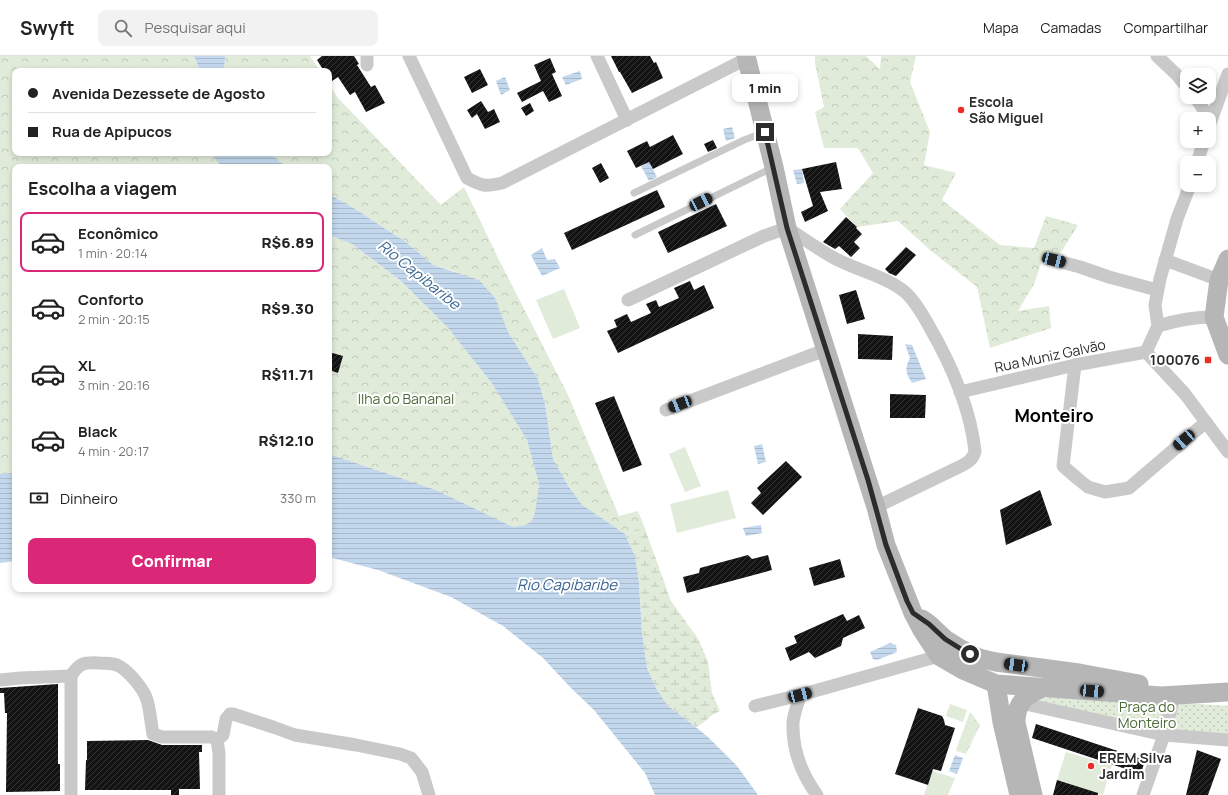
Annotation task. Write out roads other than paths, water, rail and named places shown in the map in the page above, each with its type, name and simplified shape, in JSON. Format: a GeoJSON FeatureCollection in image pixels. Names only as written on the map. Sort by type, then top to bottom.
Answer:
{"type":"FeatureCollection","features":[{"type":"Feature","properties":{"kind":"main road"},"geometry":{"type":"LineString","coordinates":[[746,57],[774,167],[787,228],[876,507],[886,545],[913,613],[922,630],[940,656],[962,670],[996,684],[1161,696],[1228,692]]}},
{"type":"Feature","properties":{"kind":"main road"},"geometry":{"type":"LineString","coordinates":[[1228,258],[1219,280],[1221,317],[1228,355]]}},
{"type":"Feature","properties":{"kind":"main road"},"geometry":{"type":"LineString","coordinates":[[913,613],[929,624],[945,639],[979,658],[996,662],[1079,673],[1155,687],[1175,694]]}},
{"type":"Feature","properties":{"kind":"main road"},"geometry":{"type":"LineString","coordinates":[[996,684],[1009,680],[1070,676],[1079,673]]}},
{"type":"Feature","properties":{"kind":"main road"},"geometry":{"type":"LineString","coordinates":[[996,684],[1033,795]]}},
{"type":"Feature","properties":{"kind":"main road"},"geometry":{"type":"LineString","coordinates":[[1019,795],[1009,723],[1024,699],[1031,693],[1046,687]]}},
{"type":"Feature","properties":{"kind":"street"},"geometry":{"type":"LineString","coordinates":[[409,56],[467,178],[480,185],[502,183],[627,120],[746,57]]}},
{"type":"Feature","properties":{"kind":"street"},"geometry":{"type":"LineString","coordinates":[[597,56],[627,120]]}},
{"type":"Feature","properties":{"kind":"street"},"geometry":{"type":"LineString","coordinates":[[1157,56],[1180,79]]}},
{"type":"Feature","properties":{"kind":"street"},"geometry":{"type":"LineString","coordinates":[[1213,112],[1228,74]]}},
{"type":"Feature","properties":{"kind":"street"},"geometry":{"type":"LineString","coordinates":[[1187,192],[1177,219],[1157,290],[1155,305],[1158,326],[1146,352],[1186,394],[1228,452]]}},
{"type":"Feature","properties":{"kind":"street"},"geometry":{"type":"LineString","coordinates":[[628,300],[764,236],[787,228],[836,259],[887,281],[904,292],[913,301],[924,318],[938,341],[949,364],[969,418],[974,444],[974,456],[970,461],[960,467],[876,507]]}},
{"type":"Feature","properties":{"kind":"street"},"geometry":{"type":"LineString","coordinates":[[1054,260],[1157,290]]}},
{"type":"Feature","properties":{"kind":"street"},"geometry":{"type":"LineString","coordinates":[[1165,260],[1219,280]]}},
{"type":"Feature","properties":{"kind":"street"},"geometry":{"type":"LineString","coordinates":[[1158,326],[1174,321],[1197,317],[1221,317]]}},
{"type":"Feature","properties":{"kind":"street"},"geometry":{"type":"LineString","coordinates":[[666,410],[826,350]]}},
{"type":"Feature","properties":{"kind":"street","name":"Rua Muniz Galvão"},"geometry":{"type":"LineString","coordinates":[[960,392],[1075,365],[1146,352]]}},
{"type":"Feature","properties":{"kind":"street"},"geometry":{"type":"LineString","coordinates":[[1075,365],[1063,466],[1088,487],[1105,492],[1129,488],[1206,422]]}},
{"type":"Feature","properties":{"kind":"street"},"geometry":{"type":"LineString","coordinates":[[755,706],[940,656]]}},
{"type":"Feature","properties":{"kind":"street"},"geometry":{"type":"LineString","coordinates":[[71,795],[71,676],[76,667],[84,663],[106,663],[119,666],[137,682],[142,688],[147,699],[153,734],[162,737],[212,737],[217,740]]}},
{"type":"Feature","properties":{"kind":"street"},"geometry":{"type":"LineString","coordinates":[[0,680],[71,676]]}},
{"type":"Feature","properties":{"kind":"street"},"geometry":{"type":"LineString","coordinates":[[1143,795],[1164,735],[1175,694]]}},
{"type":"Feature","properties":{"kind":"street"},"geometry":{"type":"LineString","coordinates":[[800,695],[793,722],[796,755],[806,781],[817,795]]}},
{"type":"Feature","properties":{"kind":"street"},"geometry":{"type":"LineString","coordinates":[[1021,703],[1164,735],[1228,740]]}},
{"type":"Feature","properties":{"kind":"street"},"geometry":{"type":"LineString","coordinates":[[217,740],[223,735],[228,716],[233,714],[273,726],[295,735],[400,754],[411,758],[422,772],[429,795]]}},
{"type":"Feature","properties":{"kind":"street"},"geometry":{"type":"LineString","coordinates":[[217,740],[219,753],[219,795]]}},
{"type":"Feature","properties":{"kind":"lane"},"geometry":{"type":"LineString","coordinates":[[634,193],[744,140],[765,132]]}},
{"type":"Feature","properties":{"kind":"lane"},"geometry":{"type":"LineString","coordinates":[[635,235],[774,167]]}},
{"type":"Feature","properties":{"kind":"water"},"geometry":{"type":"Polygon","coordinates":[[[193,56],[225,56],[224,68],[199,68],[193,56]]]}},
{"type":"Feature","properties":{"kind":"water"},"geometry":{"type":"Polygon","coordinates":[[[580,71],[582,79],[566,85],[562,77],[580,71]]]}},
{"type":"Feature","properties":{"kind":"water"},"geometry":{"type":"Polygon","coordinates":[[[505,77],[510,90],[501,95],[496,81],[505,77]]]}},
{"type":"Feature","properties":{"kind":"water"},"geometry":{"type":"Polygon","coordinates":[[[732,127],[735,138],[726,141],[723,129],[732,127]]]}},
{"type":"Feature","properties":{"kind":"water"},"geometry":{"type":"Polygon","coordinates":[[[214,156],[272,156],[283,164],[219,164],[214,156]]]}},
{"type":"Feature","properties":{"kind":"water"},"geometry":{"type":"Polygon","coordinates":[[[649,162],[657,177],[649,181],[641,166],[649,162]]]}},
{"type":"Feature","properties":{"kind":"water"},"geometry":{"type":"Polygon","coordinates":[[[802,169],[804,183],[797,184],[793,170],[802,169]]]}},
{"type":"Feature","properties":{"kind":"water","name":"Rio Capibaribe"},"geometry":{"type":"Polygon","coordinates":[[[332,196],[405,241],[433,265],[479,280],[495,298],[508,332],[538,379],[545,404],[553,459],[569,487],[582,505],[625,534],[635,556],[639,583],[642,633],[647,668],[656,688],[667,705],[708,737],[737,766],[758,795],[655,795],[645,773],[594,710],[543,658],[503,626],[451,597],[378,570],[332,558],[332,455],[436,490],[513,527],[525,525],[532,521],[535,512],[539,484],[527,440],[491,382],[448,328],[401,281],[352,244],[332,236],[332,196]]]}},
{"type":"Feature","properties":{"kind":"water"},"geometry":{"type":"Polygon","coordinates":[[[542,248],[547,260],[555,259],[560,268],[542,276],[531,255],[542,248]]]}},
{"type":"Feature","properties":{"kind":"water"},"geometry":{"type":"Polygon","coordinates":[[[905,344],[912,345],[926,379],[912,383],[906,371],[910,358],[905,344]]]}},
{"type":"Feature","properties":{"kind":"water"},"geometry":{"type":"Polygon","coordinates":[[[762,444],[766,462],[758,464],[754,446],[762,444]]]}},
{"type":"Feature","properties":{"kind":"water"},"geometry":{"type":"Polygon","coordinates":[[[12,473],[12,561],[0,563],[0,474],[12,473]]]}},
{"type":"Feature","properties":{"kind":"water"},"geometry":{"type":"Polygon","coordinates":[[[761,525],[762,533],[746,536],[743,528],[761,525]]]}},
{"type":"Feature","properties":{"kind":"water"},"geometry":{"type":"Polygon","coordinates":[[[890,643],[896,645],[897,652],[877,660],[873,659],[870,652],[890,643]]]}},
{"type":"Feature","properties":{"kind":"water"},"geometry":{"type":"Polygon","coordinates":[[[955,755],[963,758],[957,774],[949,771],[955,755]]]}},
{"type":"Feature","properties":{"kind":"place","name":"Escola São Miguel"},"geometry":{"type":"Point","coordinates":[961,110]}},
{"type":"Feature","properties":{"kind":"place","name":"100076"},"geometry":{"type":"Point","coordinates":[1208,360]}},
{"type":"Feature","properties":{"kind":"place","name":"EREM Silva Jardim"},"geometry":{"type":"Point","coordinates":[1091,766]}},
{"type":"Feature","properties":{"kind":"district","name":"Monteiro"},"geometry":{"type":"Point","coordinates":[1054,416]}},
{"type":"Feature","properties":{"kind":"park label","name":"Ilha do Bananal"},"geometry":{"type":"Point","coordinates":[406,399]}},
{"type":"Feature","properties":{"kind":"park label","name":"Praça do Monteiro"},"geometry":{"type":"Point","coordinates":[1147,716]}}]}
